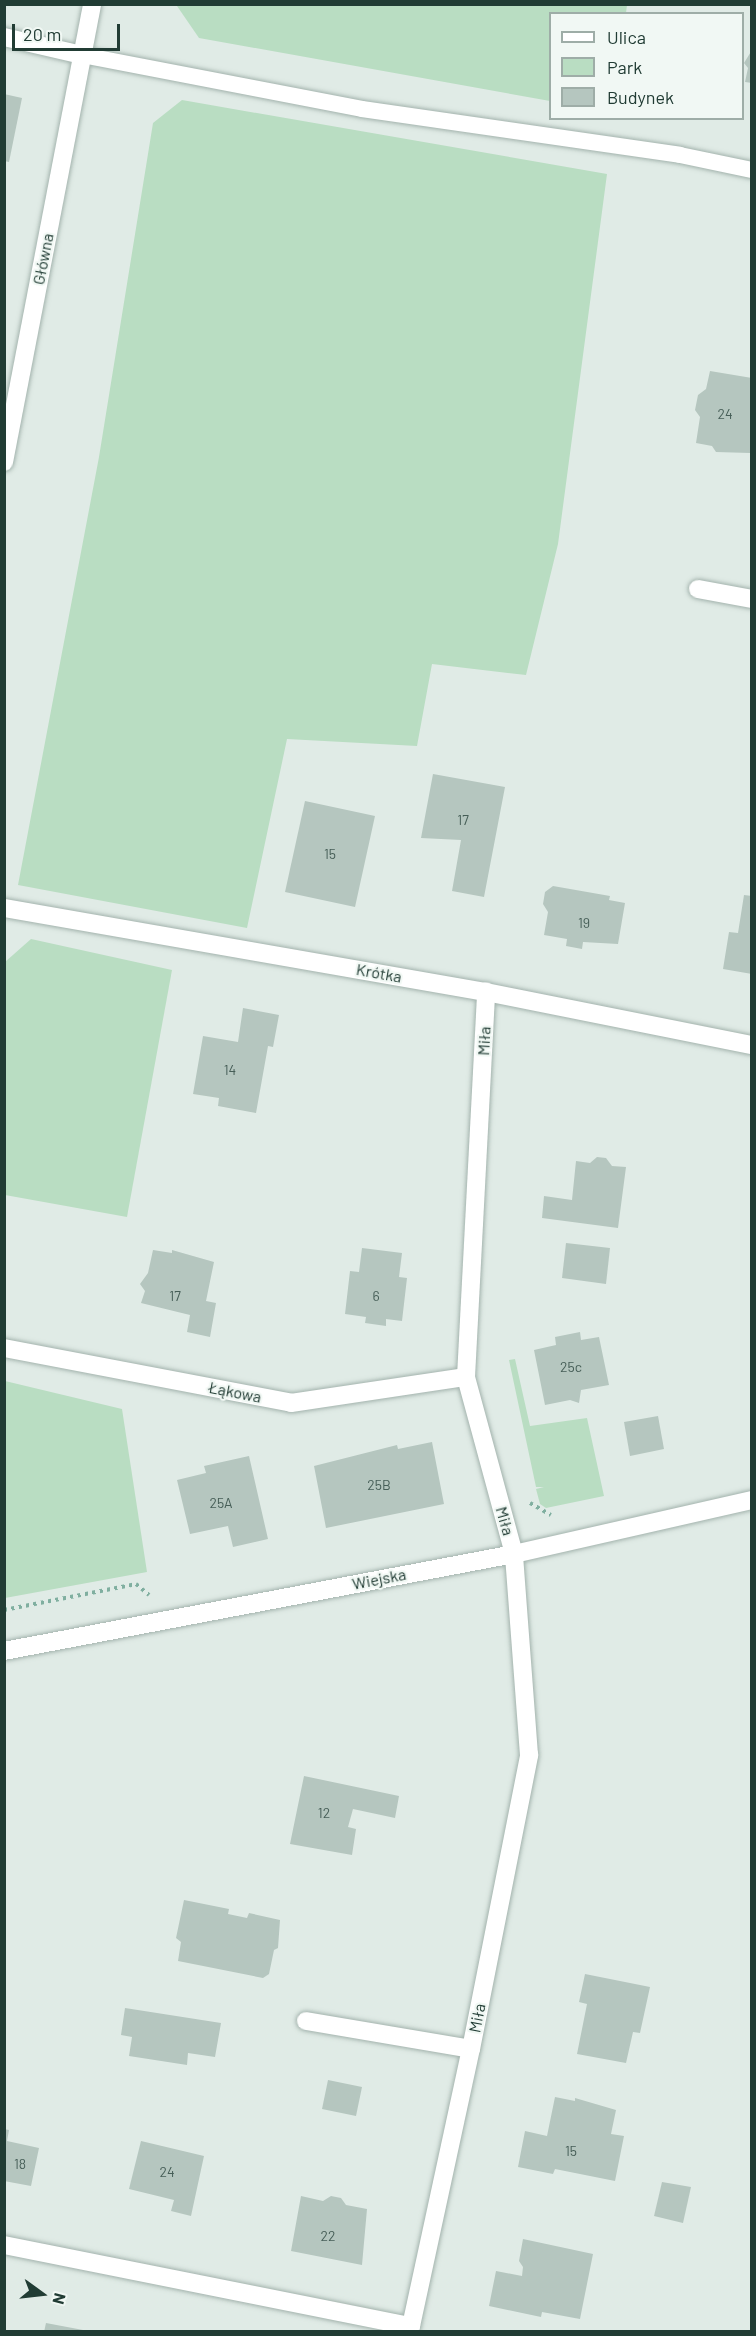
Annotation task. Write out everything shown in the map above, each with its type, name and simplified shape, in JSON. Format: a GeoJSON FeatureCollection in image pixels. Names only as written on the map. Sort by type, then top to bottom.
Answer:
{"type":"FeatureCollection","features":[{"type":"Feature","properties":{"kind":"street","name":"Główna"},"geometry":{"type":"LineString","coordinates":[[4,462],[92,4]]}},
{"type":"Feature","properties":{"kind":"street"},"geometry":{"type":"LineString","coordinates":[[4,37],[82,55]]}},
{"type":"Feature","properties":{"kind":"street"},"geometry":{"type":"LineString","coordinates":[[698,589],[752,599]]}},
{"type":"Feature","properties":{"kind":"street","name":"Krótka"},"geometry":{"type":"LineString","coordinates":[[4,908],[486,992],[752,1045]]}},
{"type":"Feature","properties":{"kind":"street","name":"Miła"},"geometry":{"type":"LineString","coordinates":[[4,2245],[411,2326],[471,2049],[530,1755],[514,1554],[466,1377],[486,992]]}},
{"type":"Feature","properties":{"kind":"street","name":"Łąkowa"},"geometry":{"type":"LineString","coordinates":[[4,1348],[291,1403],[466,1377]]}},
{"type":"Feature","properties":{"kind":"street","name":"Wiejska"},"geometry":{"type":"LineString","coordinates":[[4,1651],[514,1554],[752,1500]]}},
{"type":"Feature","properties":{"kind":"street","name":"Miła"},"geometry":{"type":"LineString","coordinates":[[306,2021],[471,2049]]}},
{"type":"Feature","properties":{"kind":"lane"},"geometry":{"type":"LineString","coordinates":[[82,55],[362,109],[680,155],[752,170]]}},
{"type":"Feature","properties":{"kind":"path"},"geometry":{"type":"LineString","coordinates":[[501,1507],[532,1503],[548,1515],[559,1515]]}},
{"type":"Feature","properties":{"kind":"path"},"geometry":{"type":"LineString","coordinates":[[4,1610],[136,1584],[153,1598]]}},
{"type":"Feature","properties":{"kind":"green space"},"geometry":{"type":"Polygon","coordinates":[[[627,5],[626,12],[549,12],[549,101],[199,38],[177,6],[627,5]]]}},
{"type":"Feature","properties":{"kind":"green space"},"geometry":{"type":"Polygon","coordinates":[[[182,100],[607,174],[558,544],[526,675],[432,664],[417,746],[287,739],[247,928],[18,885],[99,457],[153,123],[182,100]]]}},
{"type":"Feature","properties":{"kind":"green space"},"geometry":{"type":"Polygon","coordinates":[[[31,939],[172,970],[127,1217],[5,1195],[5,962],[31,939]]]}},
{"type":"Feature","properties":{"kind":"green space"},"geometry":{"type":"Polygon","coordinates":[[[515,1359],[530,1426],[587,1418],[604,1496],[546,1508],[540,1504],[536,1489],[544,1487],[536,1487],[509,1360],[515,1359]]]}},
{"type":"Feature","properties":{"kind":"green space"},"geometry":{"type":"Polygon","coordinates":[[[5,1381],[122,1409],[147,1572],[5,1598],[5,1381]]]}},
{"type":"Feature","properties":{"kind":"building"},"geometry":{"type":"Polygon","coordinates":[[[752,50],[752,83],[745,82],[748,68],[744,63],[752,50]]]}},
{"type":"Feature","properties":{"kind":"building"},"geometry":{"type":"Polygon","coordinates":[[[4,94],[22,98],[9,162],[4,161],[4,94]]]}},
{"type":"Feature","properties":{"kind":"building"},"geometry":{"type":"Polygon","coordinates":[[[710,371],[752,378],[750,453],[716,452],[712,446],[696,443],[700,417],[695,410],[698,395],[706,389],[710,371]]]}},
{"type":"Feature","properties":{"kind":"building"},"geometry":{"type":"Polygon","coordinates":[[[433,774],[505,787],[484,897],[452,891],[461,840],[421,838],[433,774]]]}},
{"type":"Feature","properties":{"kind":"building"},"geometry":{"type":"Polygon","coordinates":[[[305,801],[375,816],[355,907],[285,892],[305,801]]]}},
{"type":"Feature","properties":{"kind":"building"},"geometry":{"type":"Polygon","coordinates":[[[553,886],[610,896],[609,900],[625,903],[618,944],[583,942],[582,949],[566,946],[567,939],[544,935],[548,912],[543,904],[545,892],[553,886]]]}},
{"type":"Feature","properties":{"kind":"building"},"geometry":{"type":"Polygon","coordinates":[[[744,895],[752,896],[752,974],[723,969],[729,932],[738,933],[744,895]]]}},
{"type":"Feature","properties":{"kind":"building"},"geometry":{"type":"Polygon","coordinates":[[[243,1008],[279,1015],[273,1047],[268,1046],[256,1113],[218,1106],[219,1098],[193,1094],[203,1036],[238,1042],[243,1008]]]}},
{"type":"Feature","properties":{"kind":"building"},"geometry":{"type":"Polygon","coordinates":[[[597,1157],[606,1158],[612,1166],[626,1167],[618,1228],[542,1218],[544,1196],[572,1200],[576,1161],[590,1163],[597,1157]]]}},
{"type":"Feature","properties":{"kind":"building"},"geometry":{"type":"Polygon","coordinates":[[[566,1243],[610,1248],[606,1284],[562,1278],[566,1243]]]}},
{"type":"Feature","properties":{"kind":"building"},"geometry":{"type":"Polygon","coordinates":[[[362,1248],[402,1253],[399,1277],[407,1278],[402,1321],[386,1319],[386,1326],[365,1323],[366,1317],[345,1314],[350,1271],[359,1272],[362,1248]]]}},
{"type":"Feature","properties":{"kind":"building"},"geometry":{"type":"Polygon","coordinates":[[[153,1250],[172,1253],[172,1250],[214,1262],[206,1301],[216,1303],[210,1337],[187,1332],[190,1315],[141,1303],[145,1291],[140,1284],[148,1273],[153,1250]]]}},
{"type":"Feature","properties":{"kind":"building"},"geometry":{"type":"Polygon","coordinates":[[[580,1332],[581,1340],[599,1337],[609,1385],[581,1390],[579,1403],[570,1400],[545,1405],[534,1350],[556,1345],[555,1337],[580,1332]]]}},
{"type":"Feature","properties":{"kind":"building"},"geometry":{"type":"Polygon","coordinates":[[[658,1416],[664,1449],[630,1456],[624,1422],[658,1416]]]}},
{"type":"Feature","properties":{"kind":"building"},"geometry":{"type":"Polygon","coordinates":[[[432,1442],[444,1504],[326,1528],[314,1466],[397,1445],[398,1449],[432,1442]]]}},
{"type":"Feature","properties":{"kind":"building"},"geometry":{"type":"Polygon","coordinates":[[[249,1456],[268,1539],[233,1547],[228,1526],[190,1534],[177,1480],[206,1473],[204,1466],[249,1456]]]}},
{"type":"Feature","properties":{"kind":"building"},"geometry":{"type":"Polygon","coordinates":[[[304,1776],[399,1796],[395,1818],[353,1809],[348,1827],[356,1829],[352,1855],[290,1844],[304,1776]]]}},
{"type":"Feature","properties":{"kind":"building"},"geometry":{"type":"Polygon","coordinates":[[[184,1900],[229,1909],[228,1914],[247,1918],[249,1913],[280,1920],[278,1948],[274,1950],[269,1974],[263,1978],[178,1961],[181,1942],[176,1938],[184,1900]]]}},
{"type":"Feature","properties":{"kind":"building"},"geometry":{"type":"Polygon","coordinates":[[[585,1974],[650,1987],[640,2033],[633,2032],[626,2063],[577,2054],[587,2004],[579,2002],[585,1974]]]}},
{"type":"Feature","properties":{"kind":"building"},"geometry":{"type":"Polygon","coordinates":[[[125,2008],[221,2023],[215,2057],[188,2053],[187,2065],[129,2056],[132,2037],[121,2035],[125,2008]]]}},
{"type":"Feature","properties":{"kind":"building"},"geometry":{"type":"Polygon","coordinates":[[[328,2080],[362,2087],[356,2116],[322,2109],[328,2080]]]}},
{"type":"Feature","properties":{"kind":"building"},"geometry":{"type":"Polygon","coordinates":[[[555,2097],[575,2101],[575,2098],[616,2110],[611,2134],[624,2136],[615,2181],[555,2169],[553,2174],[518,2167],[525,2131],[547,2136],[555,2097]]]}},
{"type":"Feature","properties":{"kind":"building"},"geometry":{"type":"Polygon","coordinates":[[[4,2129],[9,2130],[7,2141],[39,2148],[31,2186],[4,2181],[4,2129]]]}},
{"type":"Feature","properties":{"kind":"building"},"geometry":{"type":"Polygon","coordinates":[[[141,2141],[204,2156],[191,2216],[171,2211],[174,2200],[129,2189],[141,2141]]]}},
{"type":"Feature","properties":{"kind":"building"},"geometry":{"type":"Polygon","coordinates":[[[662,2182],[691,2187],[683,2223],[654,2216],[662,2182]]]}},
{"type":"Feature","properties":{"kind":"building"},"geometry":{"type":"Polygon","coordinates":[[[301,2196],[323,2201],[331,2196],[341,2198],[346,2205],[367,2209],[362,2265],[291,2251],[301,2196]]]}},
{"type":"Feature","properties":{"kind":"building"},"geometry":{"type":"Polygon","coordinates":[[[523,2239],[593,2254],[580,2319],[542,2312],[541,2317],[489,2306],[496,2271],[522,2276],[523,2267],[519,2261],[523,2239]]]}},
{"type":"Feature","properties":{"kind":"building"},"geometry":{"type":"Polygon","coordinates":[[[46,2323],[83,2330],[83,2332],[44,2332],[46,2323]]]}}]}
